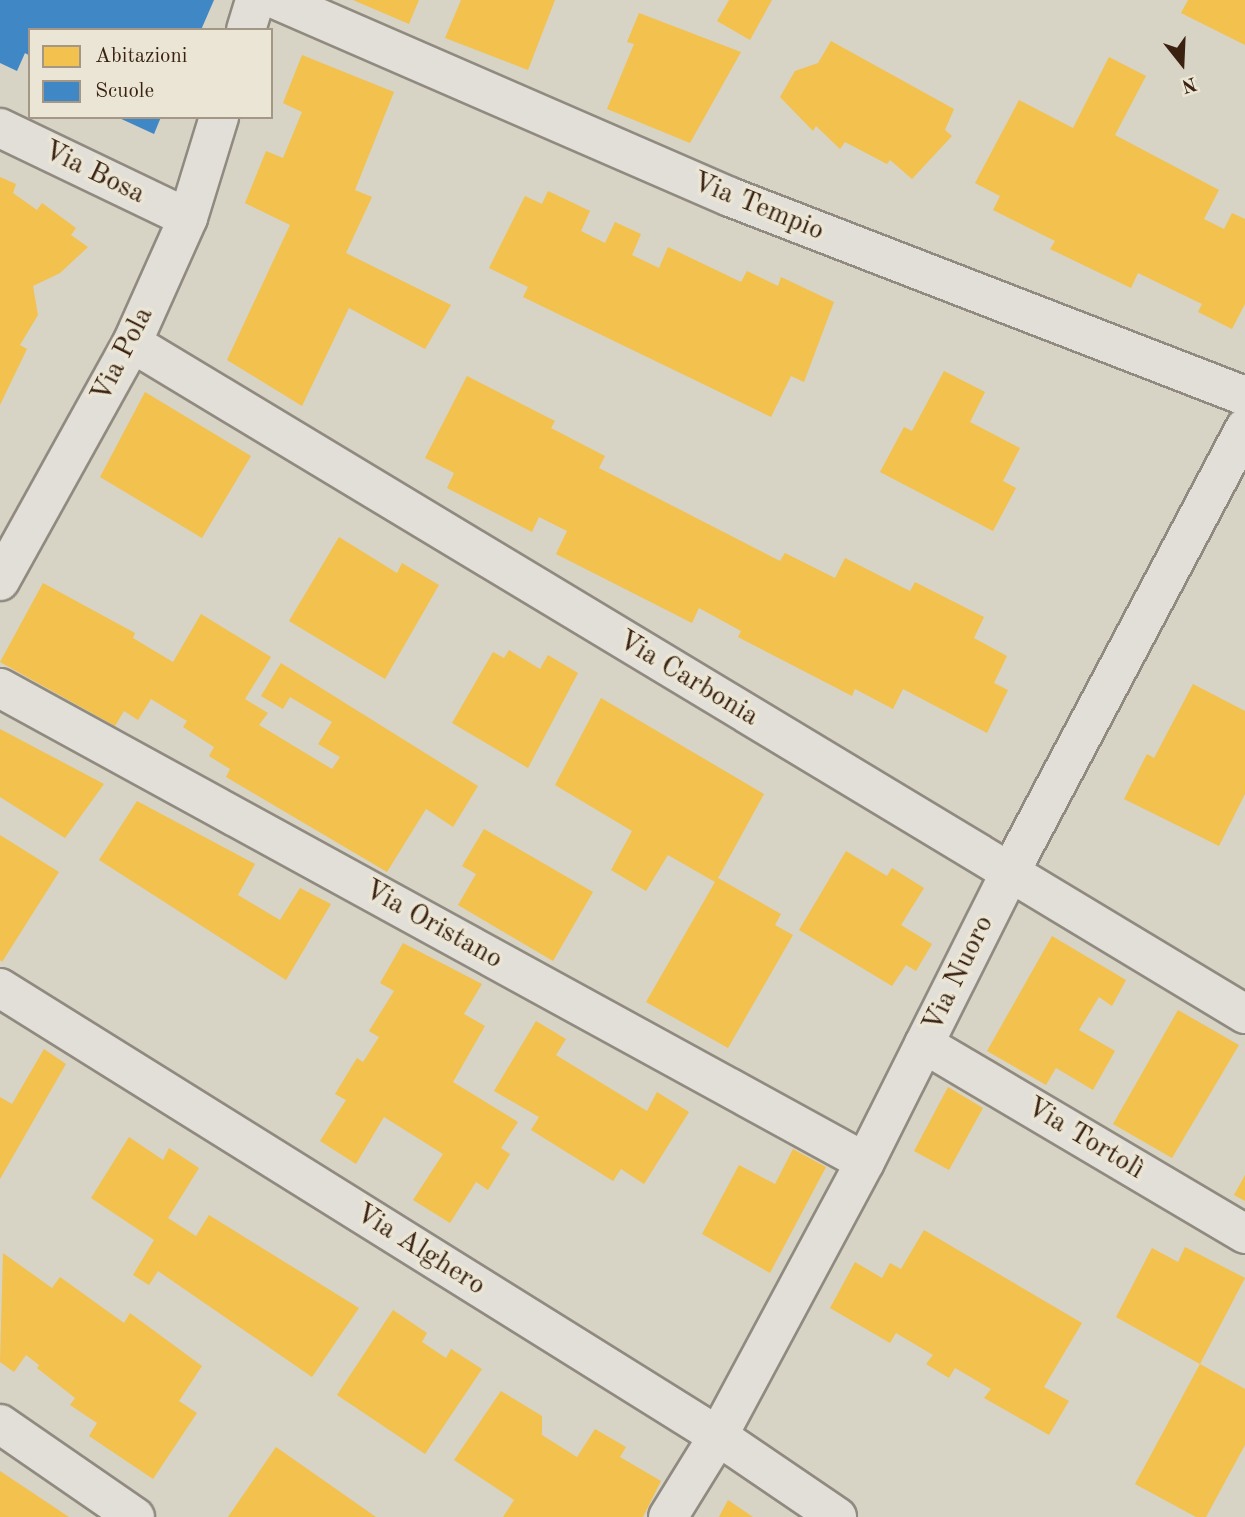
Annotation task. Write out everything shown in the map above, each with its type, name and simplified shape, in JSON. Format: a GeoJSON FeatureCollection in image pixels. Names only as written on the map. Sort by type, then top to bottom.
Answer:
{"type":"FeatureCollection","features":[{"type":"Feature","properties":{"kind":"street"},"geometry":{"type":"LineString","coordinates":[[247,28],[255,0]]}},
{"type":"Feature","properties":{"kind":"street","name":"Via Tempio"},"geometry":{"type":"LineString","coordinates":[[277,0],[730,197],[1245,396]]}},
{"type":"Feature","properties":{"kind":"street","name":"Via Pola"},"geometry":{"type":"LineString","coordinates":[[0,581],[132,343],[188,218],[218,119]]}},
{"type":"Feature","properties":{"kind":"street","name":"Via Bosa"},"geometry":{"type":"LineString","coordinates":[[0,128],[188,218]]}},
{"type":"Feature","properties":{"kind":"street","name":"Via Carbonia"},"geometry":{"type":"LineString","coordinates":[[132,343],[1245,1014]]}},
{"type":"Feature","properties":{"kind":"street","name":"Via Nuoro"},"geometry":{"type":"LineString","coordinates":[[668,1517],[718,1436],[865,1162],[1009,874],[1245,428]]}},
{"type":"Feature","properties":{"kind":"street","name":"Via Oristano"},"geometry":{"type":"LineString","coordinates":[[0,688],[865,1162]]}},
{"type":"Feature","properties":{"kind":"street","name":"Via Alghero"},"geometry":{"type":"LineString","coordinates":[[0,988],[718,1436],[837,1517]]}},
{"type":"Feature","properties":{"kind":"street","name":"Via Tortolì"},"geometry":{"type":"LineString","coordinates":[[924,1044],[1245,1234]]}},
{"type":"Feature","properties":{"kind":"street"},"geometry":{"type":"LineString","coordinates":[[0,1424],[135,1517]]}},
{"type":"Feature","properties":{"kind":"building: Abitazioni"},"geometry":{"type":"Polygon","coordinates":[[[353,0],[419,0],[409,24],[353,0]]]}},
{"type":"Feature","properties":{"kind":"building: Abitazioni"},"geometry":{"type":"Polygon","coordinates":[[[461,0],[555,0],[528,70],[445,38],[461,0]]]}},
{"type":"Feature","properties":{"kind":"building: Abitazioni"},"geometry":{"type":"Polygon","coordinates":[[[729,0],[772,0],[750,40],[717,21],[729,0]]]}},
{"type":"Feature","properties":{"kind":"building: Abitazioni"},"geometry":{"type":"Polygon","coordinates":[[[1188,0],[1245,0],[1245,45],[1181,13],[1188,0]]]}},
{"type":"Feature","properties":{"kind":"building: Abitazioni"},"geometry":{"type":"Polygon","coordinates":[[[639,13],[741,52],[690,143],[607,109],[634,44],[627,42],[639,13]]]}},
{"type":"Feature","properties":{"kind":"building: Abitazioni"},"geometry":{"type":"Polygon","coordinates":[[[831,41],[954,109],[945,130],[952,136],[912,179],[890,160],[887,164],[845,142],[840,149],[816,126],[813,131],[780,97],[795,71],[818,63],[831,41]]]}},
{"type":"Feature","properties":{"kind":"building: Abitazioni"},"geometry":{"type":"Polygon","coordinates":[[[302,55],[394,92],[355,190],[372,197],[346,253],[451,305],[425,349],[349,308],[302,406],[227,360],[290,225],[245,203],[266,151],[283,158],[302,112],[283,103],[302,55]]]}},
{"type":"Feature","properties":{"kind":"building: Abitazioni"},"geometry":{"type":"Polygon","coordinates":[[[1109,57],[1146,76],[1115,135],[1219,190],[1204,219],[1224,229],[1232,213],[1245,219],[1245,304],[1232,329],[1198,312],[1202,304],[1138,273],[1131,288],[1050,249],[1055,241],[993,210],[1000,196],[975,183],[1019,100],[1073,128],[1109,57]]]}},
{"type":"Feature","properties":{"kind":"building: Abitazioni"},"geometry":{"type":"Polygon","coordinates":[[[0,177],[16,184],[13,193],[37,210],[42,203],[76,228],[71,235],[88,247],[60,273],[33,286],[38,315],[20,345],[27,349],[0,405],[0,177]]]}},
{"type":"Feature","properties":{"kind":"building: Abitazioni"},"geometry":{"type":"Polygon","coordinates":[[[548,191],[590,211],[581,231],[605,243],[615,222],[641,234],[632,255],[659,268],[668,247],[741,282],[747,271],[778,286],[781,277],[834,302],[804,382],[791,376],[771,417],[523,297],[528,287],[489,268],[525,196],[542,204],[548,191]]]}},
{"type":"Feature","properties":{"kind":"building: Abitazioni"},"geometry":{"type":"Polygon","coordinates":[[[944,371],[985,392],[970,422],[1020,448],[1003,481],[1016,488],[993,531],[880,472],[904,427],[912,431],[944,371]]]}},
{"type":"Feature","properties":{"kind":"building: Abitazioni"},"geometry":{"type":"Polygon","coordinates":[[[467,376],[555,421],[551,428],[605,456],[599,468],[780,561],[785,553],[835,578],[845,558],[910,591],[915,582],[984,617],[974,638],[1007,656],[994,683],[1008,690],[987,733],[903,689],[893,709],[855,689],[852,696],[738,637],[741,631],[699,608],[692,623],[556,554],[567,531],[539,517],[532,532],[447,488],[454,473],[425,458],[467,376]]]}},
{"type":"Feature","properties":{"kind":"building: Abitazioni"},"geometry":{"type":"Polygon","coordinates":[[[145,392],[251,456],[202,538],[100,477],[145,392]]]}},
{"type":"Feature","properties":{"kind":"building: Abitazioni"},"geometry":{"type":"Polygon","coordinates":[[[339,537],[397,573],[402,563],[439,585],[385,679],[289,621],[339,537]]]}},
{"type":"Feature","properties":{"kind":"building: Abitazioni"},"geometry":{"type":"Polygon","coordinates":[[[43,583],[135,633],[133,638],[173,662],[201,614],[271,657],[245,699],[268,713],[259,725],[332,769],[340,757],[318,744],[332,722],[290,697],[283,709],[261,696],[281,663],[478,786],[453,827],[426,809],[387,872],[226,777],[230,769],[209,756],[214,747],[183,727],[187,721],[151,699],[138,720],[124,711],[115,726],[0,662],[43,583]]]}},
{"type":"Feature","properties":{"kind":"building: Abitazioni"},"geometry":{"type":"Polygon","coordinates":[[[509,650],[540,669],[548,655],[578,673],[528,768],[452,723],[493,652],[504,658],[509,650]]]}},
{"type":"Feature","properties":{"kind":"building: Abitazioni"},"geometry":{"type":"Polygon","coordinates":[[[1193,684],[1245,711],[1245,794],[1219,846],[1124,799],[1147,754],[1154,758],[1193,684]]]}},
{"type":"Feature","properties":{"kind":"building: Abitazioni"},"geometry":{"type":"Polygon","coordinates":[[[601,698],[764,794],[718,878],[781,914],[775,925],[793,935],[728,1048],[646,1002],[715,882],[668,855],[646,891],[611,870],[632,831],[555,785],[601,698]]]}},
{"type":"Feature","properties":{"kind":"building: Abitazioni"},"geometry":{"type":"Polygon","coordinates":[[[0,729],[104,784],[65,838],[0,797],[0,729]]]}},
{"type":"Feature","properties":{"kind":"building: Abitazioni"},"geometry":{"type":"Polygon","coordinates":[[[137,801],[255,864],[238,895],[280,920],[300,888],[331,904],[286,980],[99,860],[137,801]]]}},
{"type":"Feature","properties":{"kind":"building: Abitazioni"},"geometry":{"type":"Polygon","coordinates":[[[484,829],[593,892],[553,961],[458,905],[476,874],[462,866],[484,829]]]}},
{"type":"Feature","properties":{"kind":"building: Abitazioni"},"geometry":{"type":"Polygon","coordinates":[[[0,835],[59,872],[2,962],[0,960],[0,835]]]}},
{"type":"Feature","properties":{"kind":"building: Abitazioni"},"geometry":{"type":"Polygon","coordinates":[[[846,851],[887,876],[892,868],[924,888],[901,925],[932,944],[916,971],[906,965],[892,986],[799,930],[846,851]]]}},
{"type":"Feature","properties":{"kind":"building: Abitazioni"},"geometry":{"type":"Polygon","coordinates":[[[1052,936],[1126,980],[1112,1006],[1099,997],[1079,1030],[1115,1051],[1093,1090],[1056,1068],[1046,1085],[987,1051],[1052,936]]]}},
{"type":"Feature","properties":{"kind":"building: Abitazioni"},"geometry":{"type":"Polygon","coordinates":[[[403,943],[482,984],[464,1014],[485,1026],[453,1082],[518,1122],[501,1148],[510,1154],[488,1190],[476,1182],[450,1223],[413,1200],[443,1154],[384,1117],[356,1164],[320,1141],[346,1100],[335,1094],[357,1058],[363,1062],[379,1037],[369,1031],[394,991],[380,983],[403,943]]]}},
{"type":"Feature","properties":{"kind":"building: Abitazioni"},"geometry":{"type":"Polygon","coordinates":[[[1178,1010],[1239,1045],[1172,1158],[1113,1124],[1178,1010]]]}},
{"type":"Feature","properties":{"kind":"building: Abitazioni"},"geometry":{"type":"Polygon","coordinates":[[[536,1021],[566,1039],[556,1055],[647,1111],[657,1092],[689,1112],[644,1184],[621,1169],[613,1181],[531,1130],[539,1117],[494,1091],[536,1021]]]}},
{"type":"Feature","properties":{"kind":"building: Abitazioni"},"geometry":{"type":"Polygon","coordinates":[[[44,1049],[66,1064],[0,1179],[0,1097],[12,1104],[44,1049]]]}},
{"type":"Feature","properties":{"kind":"building: Abitazioni"},"geometry":{"type":"Polygon","coordinates":[[[948,1087],[983,1108],[949,1170],[914,1151],[948,1087]]]}},
{"type":"Feature","properties":{"kind":"building: Abitazioni"},"geometry":{"type":"Polygon","coordinates":[[[129,1137],[163,1160],[169,1148],[199,1168],[168,1218],[196,1236],[209,1215],[359,1308],[312,1377],[158,1271],[149,1285],[133,1275],[154,1240],[91,1198],[129,1137]]]}},
{"type":"Feature","properties":{"kind":"building: Abitazioni"},"geometry":{"type":"Polygon","coordinates":[[[793,1149],[826,1167],[770,1273],[702,1234],[739,1165],[775,1184],[793,1149]]]}},
{"type":"Feature","properties":{"kind":"building: Abitazioni"},"geometry":{"type":"Polygon","coordinates":[[[1245,1175],[1245,1201],[1234,1195],[1245,1175]]]}},
{"type":"Feature","properties":{"kind":"building: Abitazioni"},"geometry":{"type":"Polygon","coordinates":[[[924,1230],[1082,1323],[1044,1387],[1069,1401],[1049,1435],[984,1398],[991,1389],[955,1368],[949,1378],[926,1364],[933,1355],[896,1333],[890,1343],[830,1308],[855,1262],[882,1278],[890,1263],[901,1269],[924,1230]]]}},
{"type":"Feature","properties":{"kind":"building: Abitazioni"},"geometry":{"type":"Polygon","coordinates":[[[1185,1247],[1245,1278],[1200,1364],[1116,1317],[1152,1248],[1178,1262],[1185,1247]]]}},
{"type":"Feature","properties":{"kind":"building: Abitazioni"},"geometry":{"type":"Polygon","coordinates":[[[3,1253],[52,1288],[60,1277],[124,1323],[130,1313],[202,1366],[179,1401],[197,1413],[153,1479],[89,1436],[97,1423],[70,1405],[75,1398],[37,1368],[39,1365],[26,1355],[14,1372],[0,1362],[3,1253]]]}},
{"type":"Feature","properties":{"kind":"building: Abitazioni"},"geometry":{"type":"Polygon","coordinates":[[[393,1310],[427,1333],[422,1342],[446,1358],[451,1349],[482,1369],[425,1454],[337,1395],[393,1310]]]}},
{"type":"Feature","properties":{"kind":"building: Abitazioni"},"geometry":{"type":"Polygon","coordinates":[[[1200,1364],[1245,1389],[1245,1445],[1206,1517],[1196,1517],[1135,1484],[1200,1364]]]}},
{"type":"Feature","properties":{"kind":"building: Abitazioni"},"geometry":{"type":"Polygon","coordinates":[[[501,1391],[542,1416],[542,1435],[577,1457],[595,1429],[626,1447],[620,1457],[661,1481],[643,1517],[503,1517],[514,1500],[454,1460],[501,1391]]]}},
{"type":"Feature","properties":{"kind":"building: Abitazioni"},"geometry":{"type":"Polygon","coordinates":[[[276,1447],[376,1517],[228,1517],[276,1447]]]}},
{"type":"Feature","properties":{"kind":"building: Abitazioni"},"geometry":{"type":"Polygon","coordinates":[[[0,1471],[69,1517],[0,1517],[0,1471]]]}},
{"type":"Feature","properties":{"kind":"building: Abitazioni"},"geometry":{"type":"Polygon","coordinates":[[[728,1500],[753,1517],[719,1517],[728,1500]]]}},
{"type":"Feature","properties":{"kind":"building: Scuole"},"geometry":{"type":"Polygon","coordinates":[[[0,0],[214,0],[202,28],[28,28],[28,55],[25,53],[17,71],[0,63],[0,0]]]}},
{"type":"Feature","properties":{"kind":"building: Scuole"},"geometry":{"type":"Polygon","coordinates":[[[121,119],[160,119],[154,134],[121,119]]]}}]}
